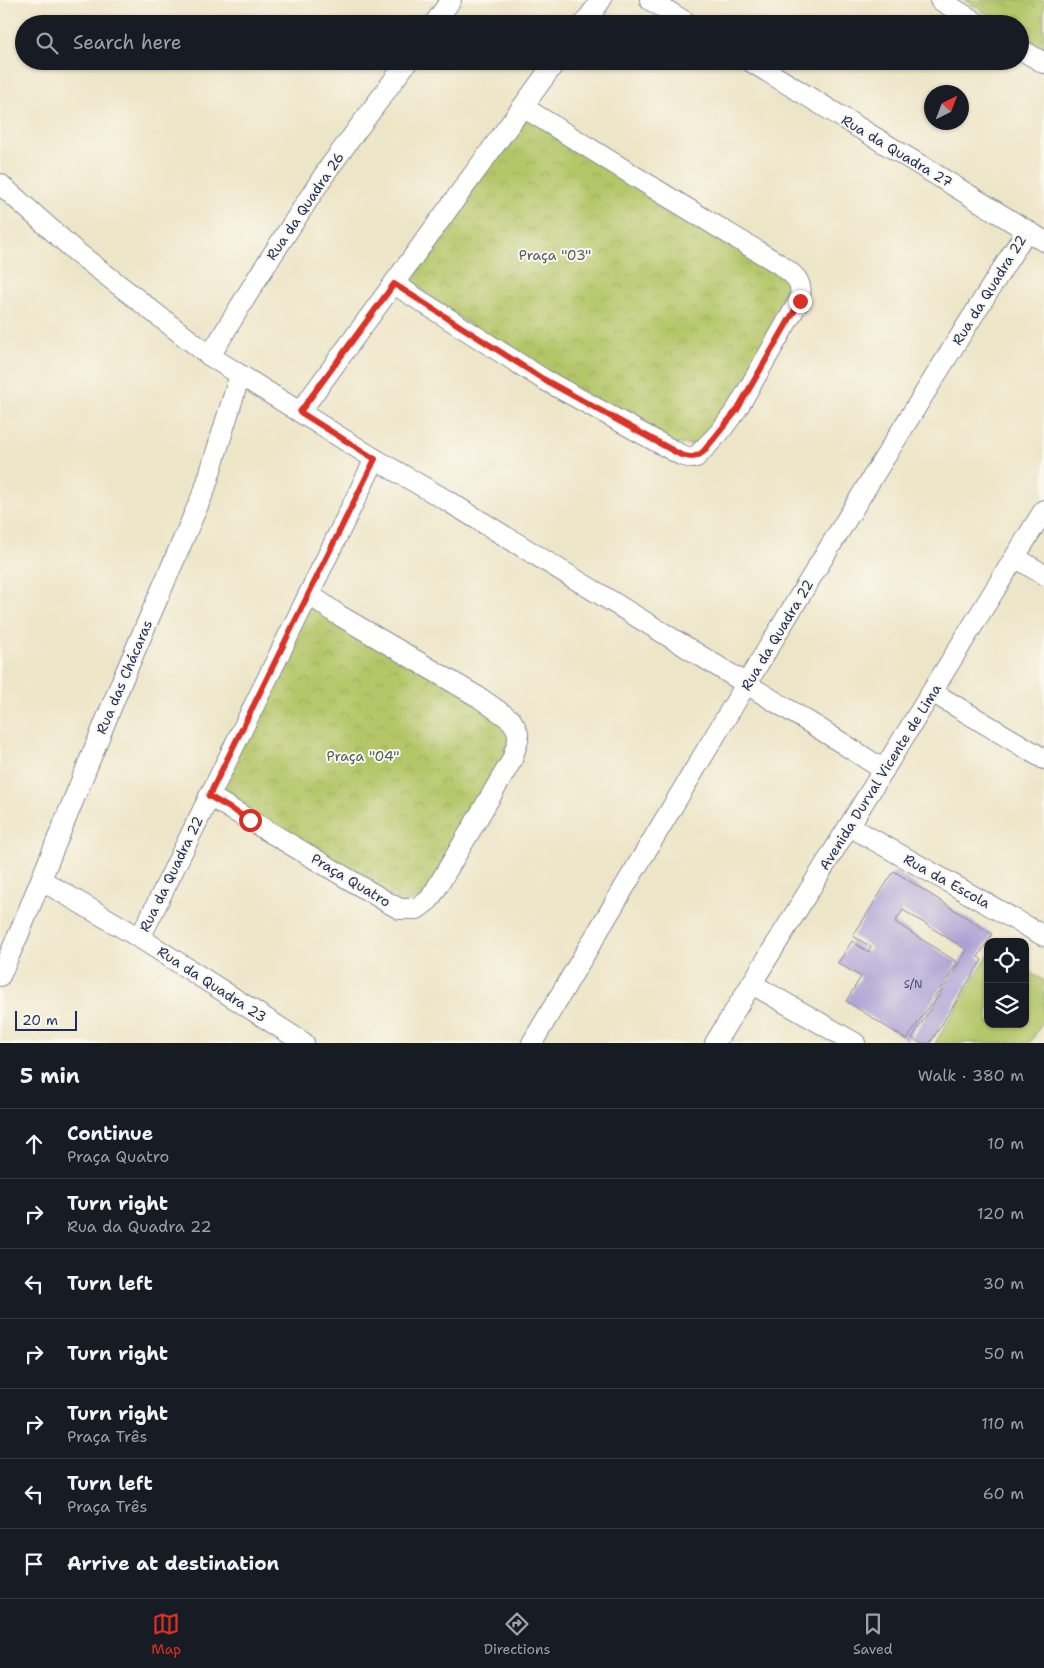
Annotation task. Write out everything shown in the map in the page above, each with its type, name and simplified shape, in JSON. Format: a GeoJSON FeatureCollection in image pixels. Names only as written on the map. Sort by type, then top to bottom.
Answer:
{"type":"FeatureCollection","features":[{"type":"Feature","properties":{"kind":"street"},"geometry":{"type":"LineString","coordinates":[[440,15],[451,0]]}},
{"type":"Feature","properties":{"kind":"street"},"geometry":{"type":"LineString","coordinates":[[590,15],[601,0]]}},
{"type":"Feature","properties":{"kind":"street"},"geometry":{"type":"LineString","coordinates":[[650,0],[674,15]]}},
{"type":"Feature","properties":{"kind":"street"},"geometry":{"type":"LineString","coordinates":[[940,0],[964,15]]}},
{"type":"Feature","properties":{"kind":"street"},"geometry":{"type":"LineString","coordinates":[[1029,55],[1044,64]]}},
{"type":"Feature","properties":{"kind":"street","name":"Rua da Quadra 26"},"geometry":{"type":"LineString","coordinates":[[210,356],[258,277],[328,169],[401,70]]}},
{"type":"Feature","properties":{"kind":"street"},"geometry":{"type":"LineString","coordinates":[[300,412],[550,70]]}},
{"type":"Feature","properties":{"kind":"street","name":"Rua da Quadra 27"},"geometry":{"type":"LineString","coordinates":[[765,70],[1044,241]]}},
{"type":"Feature","properties":{"kind":"street"},"geometry":{"type":"LineString","coordinates":[[394,284],[543,379],[681,455],[692,458],[703,452],[737,410],[800,301],[802,292],[798,281],[779,264],[523,107]]}},
{"type":"Feature","properties":{"kind":"street"},"geometry":{"type":"LineString","coordinates":[[0,184],[74,250],[210,356],[884,770]]}},
{"type":"Feature","properties":{"kind":"street","name":"Rua da Quadra 22"},"geometry":{"type":"LineString","coordinates":[[532,1043],[632,872],[895,439],[1027,230]]}},
{"type":"Feature","properties":{"kind":"street","name":"Rua das Chácaras"},"geometry":{"type":"LineString","coordinates":[[0,976],[124,676],[205,489],[240,375]]}},
{"type":"Feature","properties":{"kind":"street","name":"Rua da Quadra 22"},"geometry":{"type":"LineString","coordinates":[[140,938],[375,459]]}},
{"type":"Feature","properties":{"kind":"street","name":"Avenida Durval Vicente de Lima"},"geometry":{"type":"LineString","coordinates":[[715,1043],[1044,510]]}},
{"type":"Feature","properties":{"kind":"street"},"geometry":{"type":"LineString","coordinates":[[1015,557],[1044,574]]}},
{"type":"Feature","properties":{"kind":"street","name":"Praça Quatro"},"geometry":{"type":"LineString","coordinates":[[209,796],[387,902],[400,909],[417,909],[429,900],[512,760],[518,734],[510,720],[480,698],[338,614],[309,594]]}},
{"type":"Feature","properties":{"kind":"street"},"geometry":{"type":"LineString","coordinates":[[932,692],[1044,759]]}},
{"type":"Feature","properties":{"kind":"street","name":"Rua da Escola"},"geometry":{"type":"LineString","coordinates":[[849,826],[1044,936]]}},
{"type":"Feature","properties":{"kind":"street","name":"Rua da Quadra 23"},"geometry":{"type":"LineString","coordinates":[[40,880],[140,938],[304,1043]]}},
{"type":"Feature","properties":{"kind":"street"},"geometry":{"type":"LineString","coordinates":[[752,984],[855,1043]]}},
{"type":"Feature","properties":{"kind":"green space"},"geometry":{"type":"Polygon","coordinates":[[[964,0],[1044,0],[1044,48],[1029,39],[1029,15],[989,15],[964,0]]]}},
{"type":"Feature","properties":{"kind":"green space","name":"Praça \"03\""},"geometry":{"type":"Polygon","coordinates":[[[524,113],[796,283],[793,300],[726,413],[694,445],[676,444],[498,344],[407,281],[524,113]]]}},
{"type":"Feature","properties":{"kind":"green space","name":"Praça \"04\""},"geometry":{"type":"Polygon","coordinates":[[[310,597],[491,708],[514,740],[424,896],[404,904],[216,794],[310,597]]]}},
{"type":"Feature","properties":{"kind":"green space"},"geometry":{"type":"Polygon","coordinates":[[[984,962],[984,1028],[1029,1028],[1029,972],[1044,981],[1044,1020],[1030,1043],[935,1043],[984,962]]]}},
{"type":"Feature","properties":{"kind":"building"},"geometry":{"type":"Polygon","coordinates":[[[894,871],[992,934],[990,938],[984,938],[984,947],[978,957],[982,960],[930,1043],[920,1043],[912,1038],[967,950],[903,910],[895,922],[957,962],[907,1040],[846,1001],[861,977],[838,963],[852,941],[868,952],[871,947],[853,936],[894,871]]]}},
{"type":"Feature","properties":{"kind":"route"},"geometry":{"type":"LineString","coordinates":[[250,820],[209,796],[375,459],[300,412],[394,284],[543,379],[681,455],[692,458],[703,452],[737,410],[800,301]]}}]}
